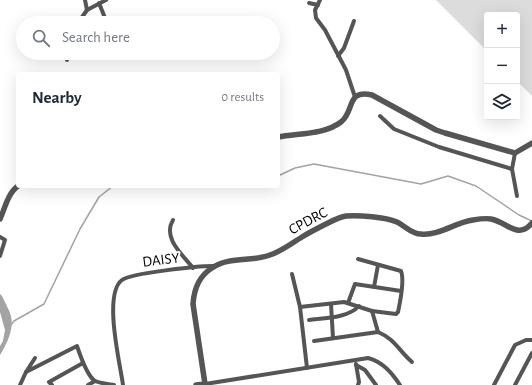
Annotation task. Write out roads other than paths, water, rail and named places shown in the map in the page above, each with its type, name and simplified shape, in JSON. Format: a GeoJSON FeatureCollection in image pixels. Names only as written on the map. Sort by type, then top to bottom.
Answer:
{"type":"FeatureCollection","features":[{"type":"Feature","properties":{"kind":"street"},"geometry":{"type":"LineString","coordinates":[[85,0],[87,10]]}},
{"type":"Feature","properties":{"kind":"street"},"geometry":{"type":"LineString","coordinates":[[83,16],[87,10],[106,0]]}},
{"type":"Feature","properties":{"kind":"street"},"geometry":{"type":"LineString","coordinates":[[320,0],[316,10],[316,18],[325,30],[346,70],[356,97]]}},
{"type":"Feature","properties":{"kind":"street"},"geometry":{"type":"LineString","coordinates":[[99,3],[104,16]]}},
{"type":"Feature","properties":{"kind":"street"},"geometry":{"type":"LineString","coordinates":[[309,3],[318,5]]}},
{"type":"Feature","properties":{"kind":"street"},"geometry":{"type":"LineString","coordinates":[[338,56],[344,48],[354,21]]}},
{"type":"Feature","properties":{"kind":"street"},"geometry":{"type":"LineString","coordinates":[[280,137],[320,131],[340,123],[347,115],[351,102],[356,97],[363,94],[372,95],[441,132],[515,152],[532,143]]}},
{"type":"Feature","properties":{"kind":"street"},"geometry":{"type":"LineString","coordinates":[[380,116],[394,129],[439,148],[512,168]]}},
{"type":"Feature","properties":{"kind":"street"},"geometry":{"type":"LineString","coordinates":[[515,152],[512,168],[517,196]]}},
{"type":"Feature","properties":{"kind":"street"},"geometry":{"type":"LineString","coordinates":[[0,219],[10,196],[16,188]]}},
{"type":"Feature","properties":{"kind":"street","name":"CPDRC"},"geometry":{"type":"LineString","coordinates":[[213,266],[228,261],[270,255],[330,222],[347,216],[360,216],[395,221],[416,233],[422,234],[433,233],[469,221],[480,219],[492,219],[517,230],[527,229],[532,224]]}},
{"type":"Feature","properties":{"kind":"street"},"geometry":{"type":"LineString","coordinates":[[173,220],[170,227],[171,238],[193,268]]}},
{"type":"Feature","properties":{"kind":"street"},"geometry":{"type":"LineString","coordinates":[[0,237],[5,240],[0,256]]}},
{"type":"Feature","properties":{"kind":"street"},"geometry":{"type":"LineString","coordinates":[[300,307],[348,303],[372,311],[396,314],[398,312],[401,291],[401,271],[358,259]]}},
{"type":"Feature","properties":{"kind":"street"},"geometry":{"type":"LineString","coordinates":[[374,287],[378,265]]}},
{"type":"Feature","properties":{"kind":"street"},"geometry":{"type":"LineString","coordinates":[[205,384],[194,296],[195,290],[202,276],[213,266]]}},
{"type":"Feature","properties":{"kind":"street","name":"DAISY"},"geometry":{"type":"LineString","coordinates":[[123,385],[112,312],[116,288],[122,280],[136,275],[213,266]]}},
{"type":"Feature","properties":{"kind":"street"},"geometry":{"type":"LineString","coordinates":[[292,274],[300,307],[307,368]]}},
{"type":"Feature","properties":{"kind":"street"},"geometry":{"type":"LineString","coordinates":[[348,303],[354,284],[401,291]]}},
{"type":"Feature","properties":{"kind":"street"},"geometry":{"type":"LineString","coordinates":[[331,304],[333,338]]}},
{"type":"Feature","properties":{"kind":"street"},"geometry":{"type":"LineString","coordinates":[[309,320],[332,317],[352,312],[360,306]]}},
{"type":"Feature","properties":{"kind":"street"},"geometry":{"type":"LineString","coordinates":[[372,311],[378,332]]}},
{"type":"Feature","properties":{"kind":"street"},"geometry":{"type":"LineString","coordinates":[[314,341],[378,332],[385,335],[399,347],[412,362]]}},
{"type":"Feature","properties":{"kind":"street"},"geometry":{"type":"LineString","coordinates":[[494,385],[515,344],[526,340],[532,340]]}},
{"type":"Feature","properties":{"kind":"street"},"geometry":{"type":"LineString","coordinates":[[26,372],[77,346],[90,375],[95,381],[114,385]]}},
{"type":"Feature","properties":{"kind":"street"},"geometry":{"type":"LineString","coordinates":[[516,385],[532,353]]}},
{"type":"Feature","properties":{"kind":"street"},"geometry":{"type":"LineString","coordinates":[[20,385],[35,358]]}},
{"type":"Feature","properties":{"kind":"street"},"geometry":{"type":"LineString","coordinates":[[196,385],[356,362],[368,358],[382,364],[400,385]]}},
{"type":"Feature","properties":{"kind":"street"},"geometry":{"type":"LineString","coordinates":[[356,362],[359,384]]}},
{"type":"Feature","properties":{"kind":"street"},"geometry":{"type":"LineString","coordinates":[[356,362],[365,370],[376,385]]}},
{"type":"Feature","properties":{"kind":"street"},"geometry":{"type":"LineString","coordinates":[[52,385],[49,382],[84,363]]}},
{"type":"Feature","properties":{"kind":"street"},"geometry":{"type":"LineString","coordinates":[[88,385],[95,381]]}},
{"type":"Feature","properties":{"kind":"waterway"},"geometry":{"type":"LineString","coordinates":[[280,175],[295,168],[314,164],[421,184],[448,176],[476,186],[519,215],[532,221]]}},
{"type":"Feature","properties":{"kind":"waterway"},"geometry":{"type":"LineString","coordinates":[[11,325],[14,321],[44,304],[80,229],[99,197],[110,188]]}}]}
